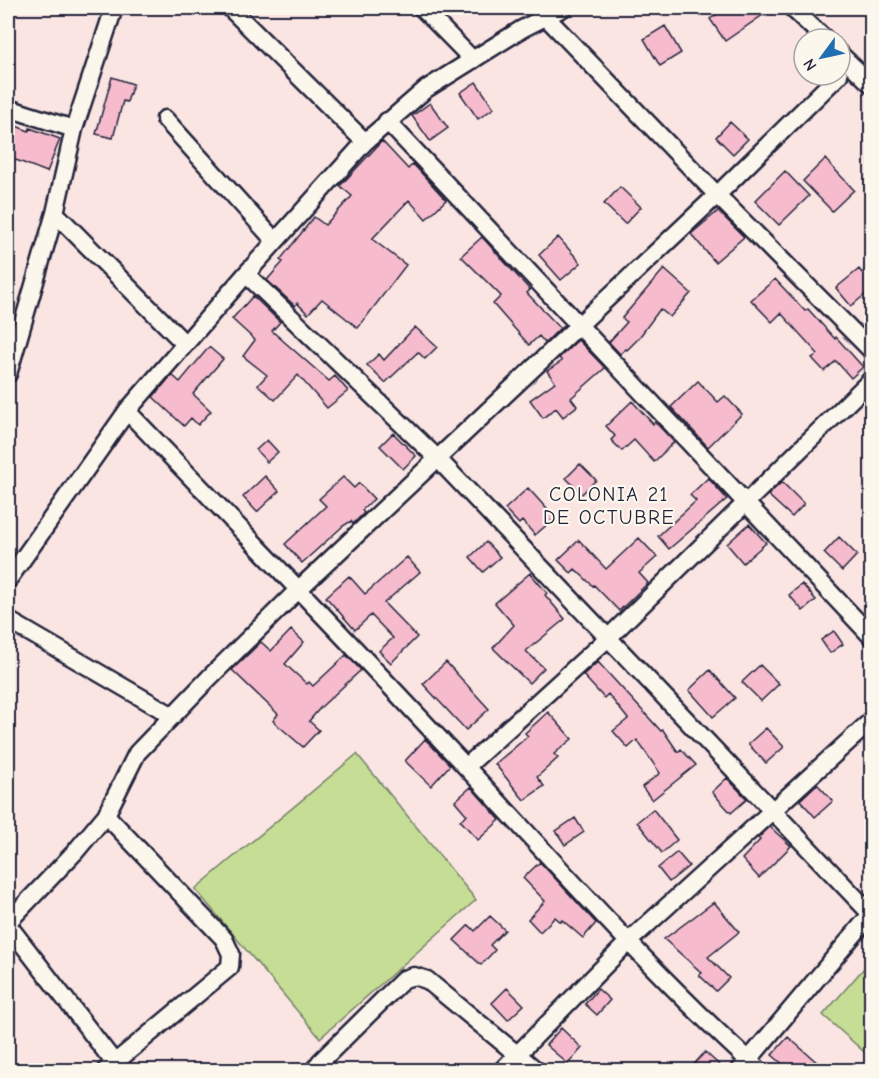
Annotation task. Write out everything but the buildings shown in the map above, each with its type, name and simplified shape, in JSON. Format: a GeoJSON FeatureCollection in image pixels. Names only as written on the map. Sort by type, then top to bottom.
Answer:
{"type":"FeatureCollection","features":[{"type":"Feature","properties":{"kind":"street"},"geometry":{"type":"LineString","coordinates":[[8,375],[55,213],[74,129],[114,8]]}},
{"type":"Feature","properties":{"kind":"street"},"geometry":{"type":"LineString","coordinates":[[230,8],[364,142]]}},
{"type":"Feature","properties":{"kind":"street"},"geometry":{"type":"LineString","coordinates":[[422,8],[473,60]]}},
{"type":"Feature","properties":{"kind":"street"},"geometry":{"type":"LineString","coordinates":[[8,580],[127,411],[364,142],[426,89],[545,16],[563,8]]}},
{"type":"Feature","properties":{"kind":"street"},"geometry":{"type":"LineString","coordinates":[[792,8],[812,27]]}},
{"type":"Feature","properties":{"kind":"street"},"geometry":{"type":"LineString","coordinates":[[545,16],[717,195],[872,351]]}},
{"type":"Feature","properties":{"kind":"street"},"geometry":{"type":"LineString","coordinates":[[852,73],[872,85]]}},
{"type":"Feature","properties":{"kind":"street"},"geometry":{"type":"LineString","coordinates":[[106,815],[225,939],[231,954],[230,967],[113,1068],[8,924],[106,815],[137,753],[173,716],[299,589],[436,457],[717,195],[823,87]]}},
{"type":"Feature","properties":{"kind":"street"},"geometry":{"type":"LineString","coordinates":[[8,108],[74,129]]}},
{"type":"Feature","properties":{"kind":"street"},"geometry":{"type":"LineString","coordinates":[[165,119],[275,241]]}},
{"type":"Feature","properties":{"kind":"street"},"geometry":{"type":"LineString","coordinates":[[387,121],[872,637]]}},
{"type":"Feature","properties":{"kind":"street"},"geometry":{"type":"LineString","coordinates":[[55,213],[185,344]]}},
{"type":"Feature","properties":{"kind":"street"},"geometry":{"type":"LineString","coordinates":[[127,411],[299,589],[628,942],[749,1067],[871,914],[436,457],[246,274]]}},
{"type":"Feature","properties":{"kind":"street"},"geometry":{"type":"LineString","coordinates":[[466,766],[608,638],[872,379]]}},
{"type":"Feature","properties":{"kind":"street"},"geometry":{"type":"LineString","coordinates":[[8,620],[173,716]]}},
{"type":"Feature","properties":{"kind":"street"},"geometry":{"type":"LineString","coordinates":[[502,1071],[516,1054],[628,942],[872,720]]}},
{"type":"Feature","properties":{"kind":"street"},"geometry":{"type":"LineString","coordinates":[[314,1071],[320,1062],[404,979],[414,976],[427,980],[536,1071]]}},
{"type":"Feature","properties":{"kind":"green space"},"geometry":{"type":"Polygon","coordinates":[[[357,754],[476,900],[320,1038],[195,889],[357,754]]]}},
{"type":"Feature","properties":{"kind":"green space"},"geometry":{"type":"Polygon","coordinates":[[[871,960],[871,1058],[823,1015],[871,960]]]}},
{"type":"Feature","properties":{"kind":"district","name":"COLONIA 21 DE OCTUBRE"},"geometry":{"type":"Point","coordinates":[609,506]}}]}
